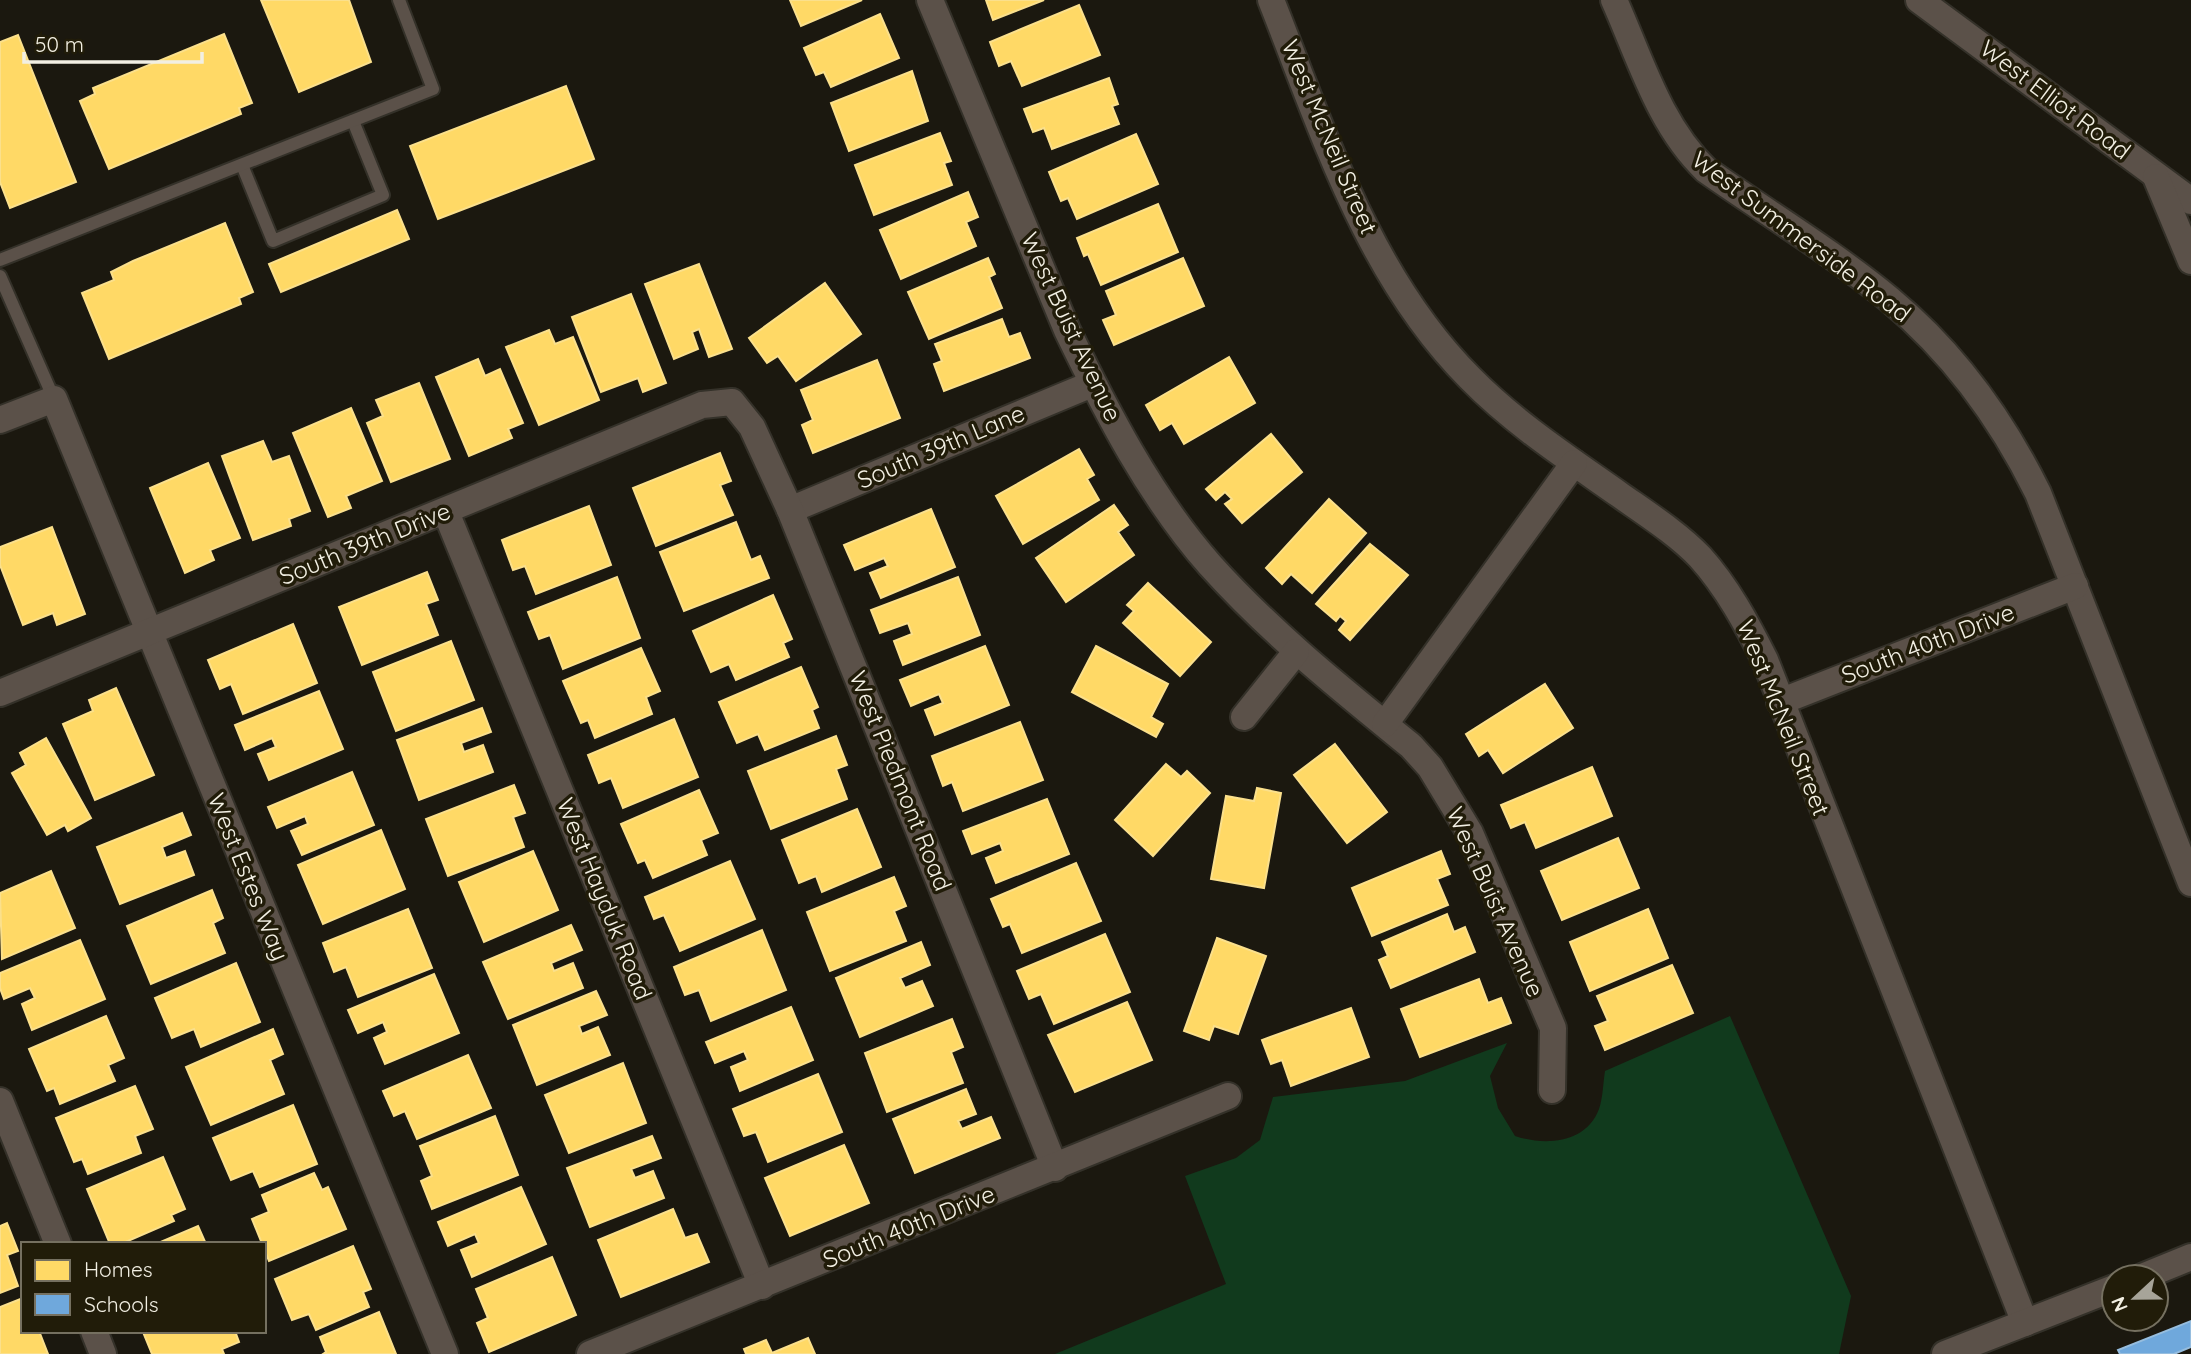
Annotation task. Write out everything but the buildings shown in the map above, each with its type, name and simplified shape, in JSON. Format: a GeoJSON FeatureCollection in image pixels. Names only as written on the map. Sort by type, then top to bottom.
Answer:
{"type":"FeatureCollection","features":[{"type":"Feature","properties":{"kind":"street","name":"West Buist Avenue"},"geometry":{"type":"LineString","coordinates":[[930,0],[1092,384],[1150,483],[1209,564],[1296,652],[1411,746],[1430,767],[1469,833],[1553,1028],[1552,1090]]}},
{"type":"Feature","properties":{"kind":"street","name":"West McNeil Street"},"geometry":{"type":"LineString","coordinates":[[1271,0],[1347,190],[1409,307],[1470,378],[1574,463],[1700,557],[1744,618],[1780,702],[2025,1323]]}},
{"type":"Feature","properties":{"kind":"street","name":"West Summerside Road"},"geometry":{"type":"LineString","coordinates":[[1614,0],[1670,126],[1687,152],[1706,170],[1845,265],[1892,301],[1949,357],[1987,405],[2019,454],[2038,493],[2191,883]]}},
{"type":"Feature","properties":{"kind":"street","name":"West Elliot Road"},"geometry":{"type":"LineString","coordinates":[[1919,0],[2191,201]]}},
{"type":"Feature","properties":{"kind":"street"},"geometry":{"type":"LineString","coordinates":[[2155,175],[2191,261]]}},
{"type":"Feature","properties":{"kind":"street","name":"South 39th Lane"},"geometry":{"type":"LineString","coordinates":[[790,510],[1092,384]]}},
{"type":"Feature","properties":{"kind":"street"},"geometry":{"type":"LineString","coordinates":[[0,420],[54,399]]}},
{"type":"Feature","properties":{"kind":"street","name":"West Estes Way"},"geometry":{"type":"LineString","coordinates":[[54,399],[147,632],[445,1354]]}},
{"type":"Feature","properties":{"kind":"street","name":"West Piedmont Road"},"geometry":{"type":"LineString","coordinates":[[732,402],[752,427],[790,510],[1055,1168]]}},
{"type":"Feature","properties":{"kind":"street","name":"South 39th Drive"},"geometry":{"type":"LineString","coordinates":[[0,694],[702,405],[732,402]]}},
{"type":"Feature","properties":{"kind":"street"},"geometry":{"type":"LineString","coordinates":[[1385,724],[1574,463]]}},
{"type":"Feature","properties":{"kind":"street","name":"West Hayduk Road"},"geometry":{"type":"LineString","coordinates":[[446,512],[762,1286]]}},
{"type":"Feature","properties":{"kind":"street","name":"South 40th Drive"},"geometry":{"type":"LineString","coordinates":[[1780,702],[2075,586]]}},
{"type":"Feature","properties":{"kind":"street"},"geometry":{"type":"LineString","coordinates":[[1244,716],[1296,652]]}},
{"type":"Feature","properties":{"kind":"street","name":"South 40th Drive"},"geometry":{"type":"LineString","coordinates":[[590,1354],[1228,1096]]}},
{"type":"Feature","properties":{"kind":"street"},"geometry":{"type":"LineString","coordinates":[[0,1101],[57,1242]]}},
{"type":"Feature","properties":{"kind":"street"},"geometry":{"type":"LineString","coordinates":[[2170,1266],[2191,1257]]}},
{"type":"Feature","properties":{"kind":"street"},"geometry":{"type":"LineString","coordinates":[[1945,1354],[2100,1294]]}},
{"type":"Feature","properties":{"kind":"street"},"geometry":{"type":"LineString","coordinates":[[95,1333],[103,1354]]}},
{"type":"Feature","properties":{"kind":"lane"},"geometry":{"type":"LineString","coordinates":[[0,260],[433,89],[399,0]]}},
{"type":"Feature","properties":{"kind":"lane"},"geometry":{"type":"LineString","coordinates":[[242,165],[273,241],[383,195],[353,121]]}},
{"type":"Feature","properties":{"kind":"lane"},"geometry":{"type":"LineString","coordinates":[[0,276],[54,399]]}},
{"type":"Feature","properties":{"kind":"green space"},"geometry":{"type":"Polygon","coordinates":[[[1730,1016],[1851,1296],[1839,1354],[1055,1354],[1226,1284],[1185,1176],[1236,1158],[1260,1140],[1273,1097],[1405,1081],[1507,1043],[1490,1076],[1498,1108],[1515,1136],[1539,1141],[1563,1139],[1574,1136],[1593,1121],[1600,1105],[1605,1071],[1730,1016]]]}}]}
